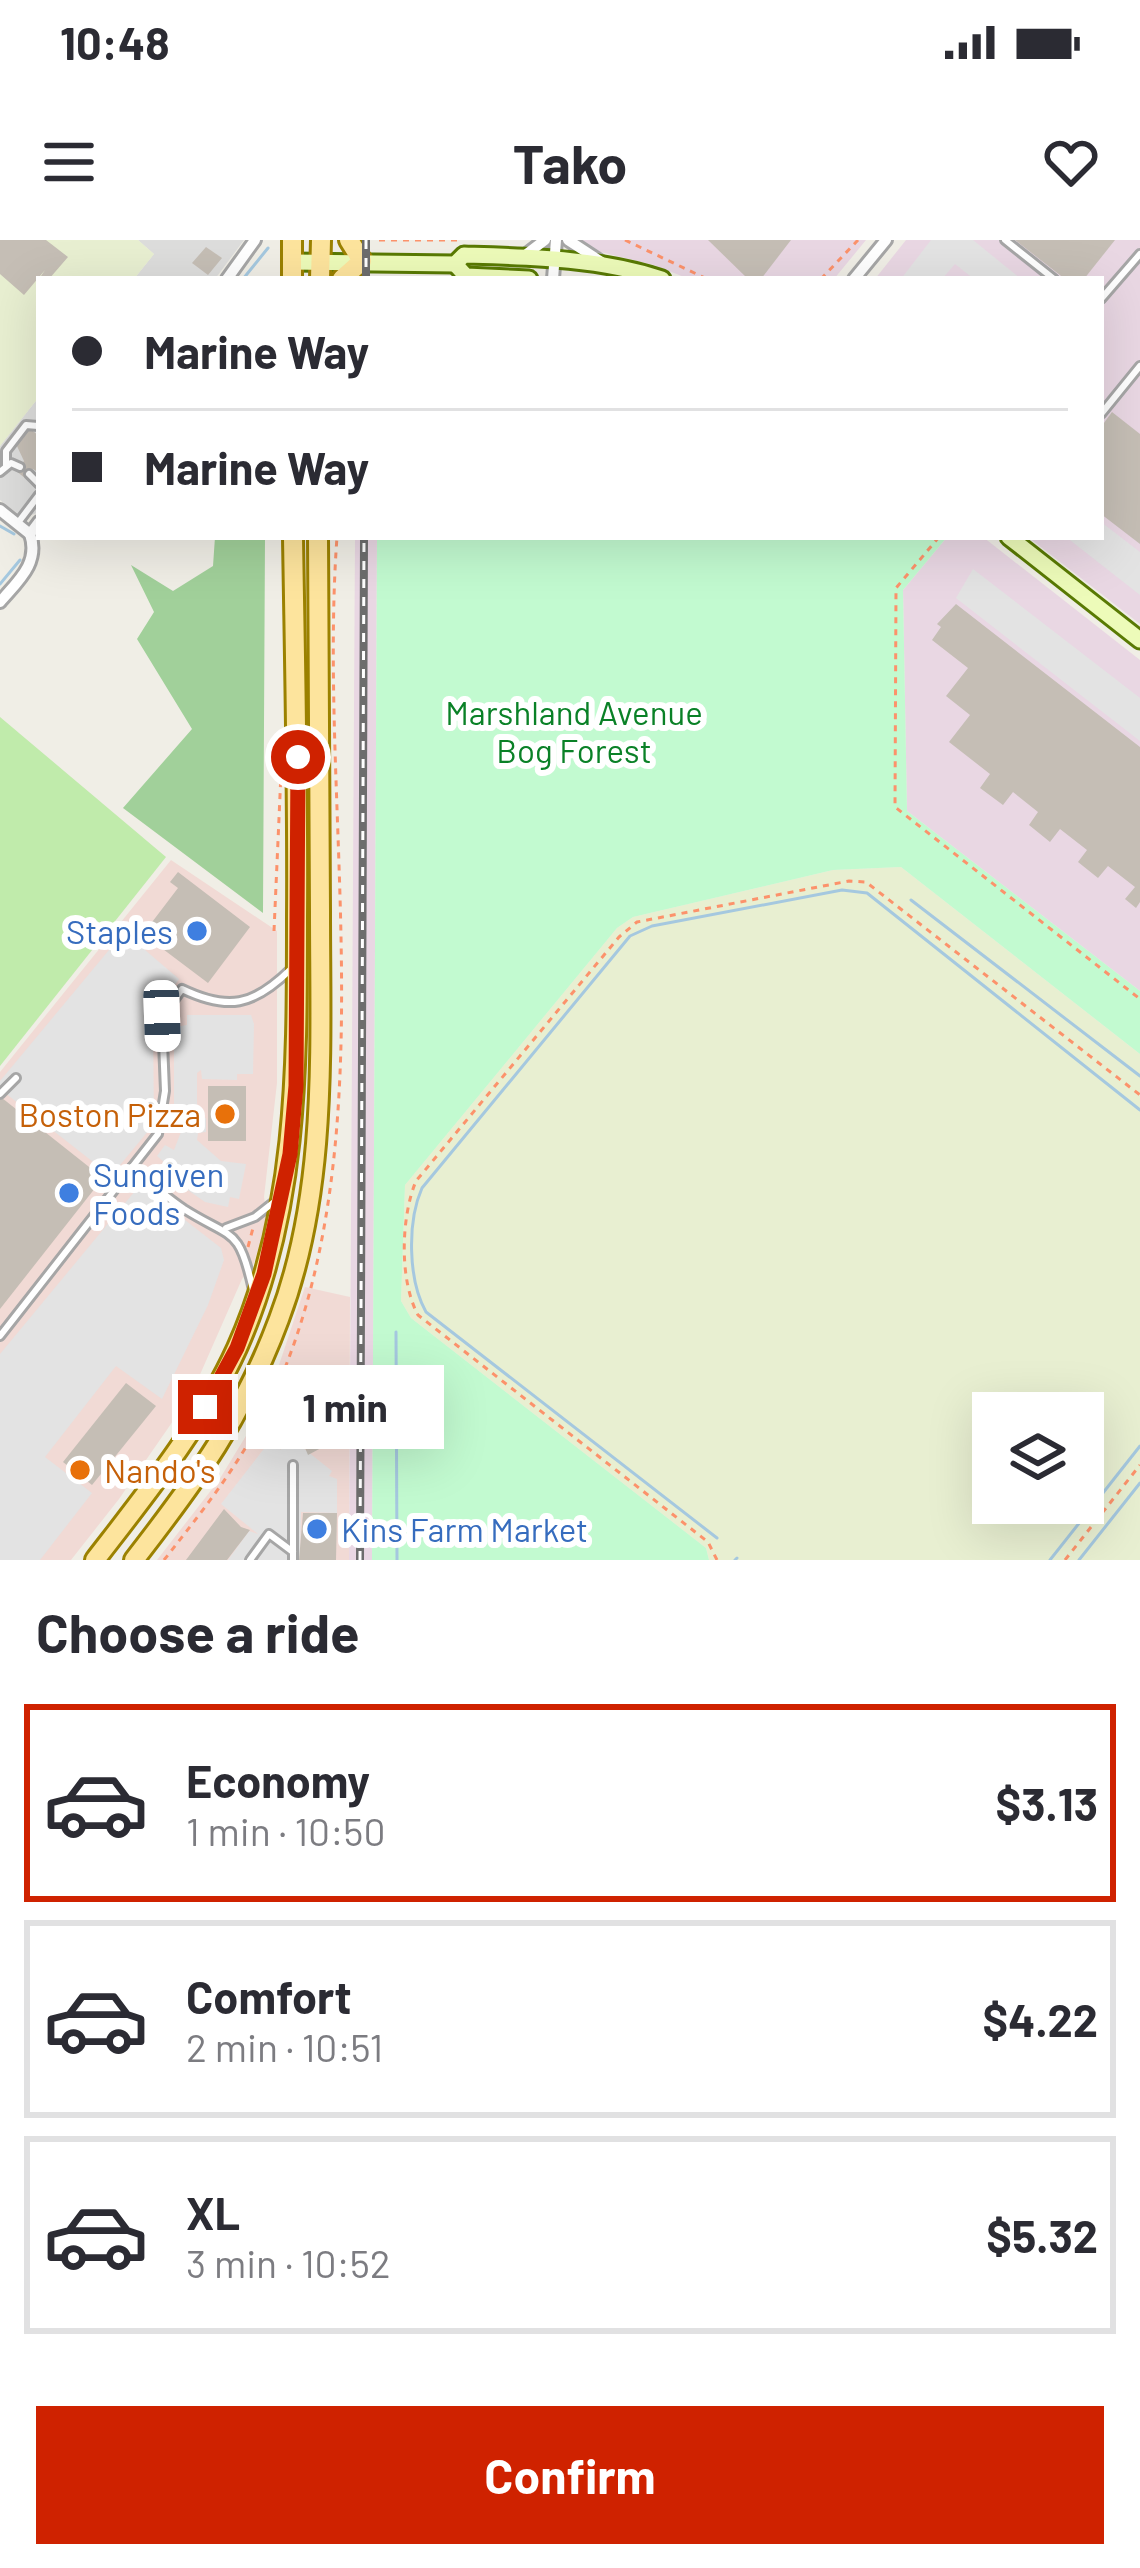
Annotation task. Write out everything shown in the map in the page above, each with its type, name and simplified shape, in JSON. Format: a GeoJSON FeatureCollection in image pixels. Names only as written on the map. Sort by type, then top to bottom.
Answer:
{"type":"FeatureCollection","features":[{"type":"Feature","properties":{"kind":"main road"},"geometry":{"type":"LineString","coordinates":[[292,240],[292,271]]}},
{"type":"Feature","properties":{"kind":"main road"},"geometry":{"type":"LineString","coordinates":[[320,270],[321,240]]}},
{"type":"Feature","properties":{"kind":"main road"},"geometry":{"type":"LineString","coordinates":[[345,276],[362,260],[349,240]]}},
{"type":"Feature","properties":{"kind":"main road"},"geometry":{"type":"LineString","coordinates":[[95,1560],[205,1407],[237,1348],[274,1244],[296,1086],[293,540]]}},
{"type":"Feature","properties":{"kind":"main road"},"geometry":{"type":"LineString","coordinates":[[134,1560],[203,1472],[243,1403],[281,1315],[306,1219],[319,1097],[318,540]]}},
{"type":"Feature","properties":{"kind":"street"},"geometry":{"type":"LineString","coordinates":[[229,276],[255,240]]}},
{"type":"Feature","properties":{"kind":"street"},"geometry":{"type":"LineString","coordinates":[[522,257],[545,240]]}},
{"type":"Feature","properties":{"kind":"street"},"geometry":{"type":"LineString","coordinates":[[554,276],[556,240]]}},
{"type":"Feature","properties":{"kind":"street"},"geometry":{"type":"LineString","coordinates":[[568,240],[605,265]]}},
{"type":"Feature","properties":{"kind":"street"},"geometry":{"type":"LineString","coordinates":[[856,276],[886,240]]}},
{"type":"Feature","properties":{"kind":"street"},"geometry":{"type":"LineString","coordinates":[[454,264],[464,255],[522,257],[605,265],[650,276]]}},
{"type":"Feature","properties":{"kind":"street"},"geometry":{"type":"LineString","coordinates":[[292,271],[362,260],[454,264],[466,276]]}},
{"type":"Feature","properties":{"kind":"street"},"geometry":{"type":"LineString","coordinates":[[0,510],[30,534],[34,547],[31,562],[0,602]]}},
{"type":"Feature","properties":{"kind":"street"},"geometry":{"type":"LineString","coordinates":[[30,534],[36,526]]}},
{"type":"Feature","properties":{"kind":"street"},"geometry":{"type":"LineString","coordinates":[[1013,540],[1140,640]]}},
{"type":"Feature","properties":{"kind":"lane"},"geometry":{"type":"LineString","coordinates":[[1005,240],[1050,276]]}},
{"type":"Feature","properties":{"kind":"lane"},"geometry":{"type":"LineString","coordinates":[[1104,296],[1140,254]]}},
{"type":"Feature","properties":{"kind":"lane"},"geometry":{"type":"LineString","coordinates":[[1104,410],[1140,366]]}},
{"type":"Feature","properties":{"kind":"lane"},"geometry":{"type":"LineString","coordinates":[[20,467],[3,468],[6,451],[26,424],[36,426]]}},
{"type":"Feature","properties":{"kind":"lane"},"geometry":{"type":"LineString","coordinates":[[29,474],[36,481]]}},
{"type":"Feature","properties":{"kind":"lane"},"geometry":{"type":"LineString","coordinates":[[17,524],[36,499]]}},
{"type":"Feature","properties":{"kind":"lane"},"geometry":{"type":"LineString","coordinates":[[0,1336],[158,1134],[164,1091],[162,1016],[182,989],[212,1004],[252,1000],[297,964]]}},
{"type":"Feature","properties":{"kind":"lane"},"geometry":{"type":"LineString","coordinates":[[0,1094],[16,1078]]}},
{"type":"Feature","properties":{"kind":"lane"},"geometry":{"type":"LineString","coordinates":[[132,1167],[187,1211],[226,1228],[245,1256],[255,1299]]}},
{"type":"Feature","properties":{"kind":"lane"},"geometry":{"type":"LineString","coordinates":[[226,1228],[256,1217],[283,1195]]}},
{"type":"Feature","properties":{"kind":"lane"},"geometry":{"type":"LineString","coordinates":[[293,1465],[293,1556]]}},
{"type":"Feature","properties":{"kind":"lane"},"geometry":{"type":"LineString","coordinates":[[250,1560],[268,1534],[293,1556]]}},
{"type":"Feature","properties":{"kind":"path"},"geometry":{"type":"LineString","coordinates":[[379,240],[459,240]]}},
{"type":"Feature","properties":{"kind":"path"},"geometry":{"type":"LineString","coordinates":[[625,240],[701,276]]}},
{"type":"Feature","properties":{"kind":"path"},"geometry":{"type":"LineString","coordinates":[[824,276],[858,240]]}},
{"type":"Feature","properties":{"kind":"path"},"geometry":{"type":"LineString","coordinates":[[936,540],[896,588],[895,807],[1140,999]]}},
{"type":"Feature","properties":{"kind":"path"},"geometry":{"type":"LineString","coordinates":[[274,931],[281,766]]}},
{"type":"Feature","properties":{"kind":"path"},"geometry":{"type":"LineString","coordinates":[[717,1560],[708,1542],[418,1315],[408,1296],[406,1215],[416,1181],[619,937],[637,922],[849,881],[866,882],[1140,1095]]}},
{"type":"Feature","properties":{"kind":"path"},"geometry":{"type":"LineString","coordinates":[[248,1247],[254,1226]]}},
{"type":"Feature","properties":{"kind":"path"},"geometry":{"type":"LineString","coordinates":[[263,1417],[286,1434],[277,1453]]}},
{"type":"Feature","properties":{"kind":"path"},"geometry":{"type":"LineString","coordinates":[[1065,1560],[1140,1465]]}},
{"type":"Feature","properties":{"kind":"shaded area"},"geometry":{"type":"Polygon","coordinates":[[[138,240],[244,240],[217,276],[136,276],[154,254],[138,240]]]}},
{"type":"Feature","properties":{"kind":"shaded area"},"geometry":{"type":"Polygon","coordinates":[[[578,240],[866,240],[836,276],[682,276],[592,250],[578,240]]]}},
{"type":"Feature","properties":{"kind":"shaded area"},"geometry":{"type":"Polygon","coordinates":[[[906,240],[1140,240],[1140,624],[1032,540],[1104,540],[1104,276],[877,276],[906,240]]]}},
{"type":"Feature","properties":{"kind":"shaded area"},"geometry":{"type":"Polygon","coordinates":[[[931,240],[973,240],[1017,276],[970,276],[955,264],[945,276],[903,276],[931,240]]]}},
{"type":"Feature","properties":{"kind":"shaded area"},"geometry":{"type":"Polygon","coordinates":[[[36,401],[36,513],[18,514],[0,500],[0,446],[36,401]]]}},
{"type":"Feature","properties":{"kind":"shaded area"},"geometry":{"type":"Polygon","coordinates":[[[1104,524],[1140,552],[1140,595],[1070,540],[1104,540],[1104,524]]]}},
{"type":"Feature","properties":{"kind":"shaded area"},"geometry":{"type":"Polygon","coordinates":[[[355,540],[377,540],[372,1560],[349,1560],[355,540]]]}},
{"type":"Feature","properties":{"kind":"shaded area"},"geometry":{"type":"Polygon","coordinates":[[[945,540],[987,540],[1140,660],[1140,991],[907,811],[903,590],[945,540]]]}},
{"type":"Feature","properties":{"kind":"shaded area"},"geometry":{"type":"Polygon","coordinates":[[[973,569],[1140,698],[1140,741],[956,598],[973,569]]]}},
{"type":"Feature","properties":{"kind":"shaded area"},"geometry":{"type":"Polygon","coordinates":[[[171,860],[277,931],[277,1083],[264,1197],[267,1218],[254,1263],[242,1279],[191,1395],[119,1499],[71,1560],[0,1560],[0,1072],[171,860]]]}},
{"type":"Feature","properties":{"kind":"shaded area"},"geometry":{"type":"Polygon","coordinates":[[[124,932],[179,979],[153,1017],[154,1124],[111,1176],[0,1089],[0,1081],[124,932]]]}},
{"type":"Feature","properties":{"kind":"shaded area"},"geometry":{"type":"Polygon","coordinates":[[[187,1015],[251,1015],[254,1024],[253,1074],[237,1074],[237,1080],[202,1079],[201,1070],[197,1073],[197,1118],[206,1118],[206,1132],[198,1133],[197,1140],[221,1161],[246,1164],[239,1199],[230,1197],[228,1207],[205,1202],[160,1171],[165,1163],[157,1156],[165,1145],[174,1150],[184,1124],[174,1121],[174,1027],[187,1025],[187,1015]]]}},
{"type":"Feature","properties":{"kind":"shaded area"},"geometry":{"type":"Polygon","coordinates":[[[140,1185],[221,1248],[224,1260],[208,1305],[162,1399],[116,1366],[45,1457],[92,1493],[40,1560],[0,1560],[0,1354],[140,1185]]]}},
{"type":"Feature","properties":{"kind":"shaded area"},"geometry":{"type":"Polygon","coordinates":[[[305,1287],[350,1297],[349,1560],[157,1560],[219,1480],[252,1426],[276,1374],[305,1287]]]}},
{"type":"Feature","properties":{"kind":"shaded area"},"geometry":{"type":"Polygon","coordinates":[[[288,1436],[332,1471],[329,1476],[337,1479],[337,1513],[301,1512],[300,1560],[228,1560],[249,1531],[258,1534],[221,1504],[270,1441],[280,1447],[288,1436]]]}},
{"type":"Feature","properties":{"kind":"green space"},"geometry":{"type":"Polygon","coordinates":[[[0,240],[138,240],[154,254],[136,276],[36,276],[36,401],[0,446],[0,240]]]}},
{"type":"Feature","properties":{"kind":"green space"},"geometry":{"type":"Polygon","coordinates":[[[215,540],[265,540],[263,913],[123,808],[192,729],[137,639],[154,612],[131,565],[173,591],[213,566],[215,540]]]}},
{"type":"Feature","properties":{"kind":"green space","name":"Marshland Avenue Bog Forest"},"geometry":{"type":"Polygon","coordinates":[[[377,540],[945,540],[903,590],[907,811],[1140,991],[1140,1054],[901,867],[833,870],[633,917],[617,928],[405,1185],[401,1301],[411,1318],[706,1548],[709,1560],[372,1560],[377,540]]]}},
{"type":"Feature","properties":{"kind":"green space"},"geometry":{"type":"Polygon","coordinates":[[[0,717],[166,857],[0,1066],[0,717]]]}},
{"type":"Feature","properties":{"kind":"green space"},"geometry":{"type":"Polygon","coordinates":[[[901,867],[1140,1054],[1140,1560],[709,1560],[706,1548],[411,1318],[401,1301],[405,1185],[617,928],[633,917],[833,870],[901,867]]]}},
{"type":"Feature","properties":{"kind":"building"},"geometry":{"type":"Polygon","coordinates":[[[0,240],[46,240],[68,257],[52,276],[41,276],[45,270],[36,276],[24,295],[0,274],[0,240]]]}},
{"type":"Feature","properties":{"kind":"building"},"geometry":{"type":"Polygon","coordinates":[[[708,240],[791,240],[763,276],[745,276],[708,240]]]}},
{"type":"Feature","properties":{"kind":"building"},"geometry":{"type":"Polygon","coordinates":[[[1015,240],[1115,240],[1086,276],[1061,276],[1015,240]]]}},
{"type":"Feature","properties":{"kind":"building"},"geometry":{"type":"Polygon","coordinates":[[[206,247],[222,258],[208,275],[192,263],[206,247]]]}},
{"type":"Feature","properties":{"kind":"building"},"geometry":{"type":"Polygon","coordinates":[[[1112,412],[1140,434],[1140,544],[1104,516],[1104,423],[1112,412]]]}},
{"type":"Feature","properties":{"kind":"building"},"geometry":{"type":"Polygon","coordinates":[[[28,427],[36,434],[36,471],[25,478],[16,471],[24,461],[16,444],[28,427]]]}},
{"type":"Feature","properties":{"kind":"building"},"geometry":{"type":"Polygon","coordinates":[[[956,604],[1140,747],[1140,902],[1136,908],[1125,899],[1135,887],[1108,866],[1098,878],[1078,862],[1087,850],[1060,829],[1050,842],[1029,825],[1038,812],[1013,792],[1003,805],[980,788],[990,774],[949,742],[970,715],[946,696],[968,668],[932,640],[941,627],[937,624],[956,604]]]}},
{"type":"Feature","properties":{"kind":"building","name":"Staples"},"geometry":{"type":"Polygon","coordinates":[[[178,872],[250,927],[208,983],[143,934],[178,888],[170,882],[178,872]]]}},
{"type":"Feature","properties":{"kind":"building"},"geometry":{"type":"Polygon","coordinates":[[[208,1086],[246,1086],[246,1141],[208,1141],[208,1086]]]}},
{"type":"Feature","properties":{"kind":"building"},"geometry":{"type":"Polygon","coordinates":[[[0,1100],[103,1178],[0,1309],[0,1100]]]}},
{"type":"Feature","properties":{"kind":"building"},"geometry":{"type":"Polygon","coordinates":[[[326,1376],[332,1393],[324,1396],[338,1430],[332,1432],[336,1440],[308,1455],[290,1412],[282,1408],[289,1393],[297,1396],[312,1389],[309,1383],[326,1376]]]}},
{"type":"Feature","properties":{"kind":"building"},"geometry":{"type":"Polygon","coordinates":[[[126,1383],[156,1406],[92,1485],[63,1462],[126,1383]]]}},
{"type":"Feature","properties":{"kind":"building"},"geometry":{"type":"Polygon","coordinates":[[[224,1509],[250,1530],[227,1560],[186,1560],[224,1509]]]}},
{"type":"Feature","properties":{"kind":"building"},"geometry":{"type":"Polygon","coordinates":[[[303,1513],[337,1513],[336,1560],[299,1560],[303,1513]]]}},
{"type":"Feature","properties":{"kind":"waterway"},"geometry":{"type":"LineString","coordinates":[[245,276],[268,248]]}},
{"type":"Feature","properties":{"kind":"waterway"},"geometry":{"type":"LineString","coordinates":[[0,526],[14,534]]}},
{"type":"Feature","properties":{"kind":"waterway"},"geometry":{"type":"LineString","coordinates":[[0,584],[20,560]]}},
{"type":"Feature","properties":{"kind":"waterway"},"geometry":{"type":"LineString","coordinates":[[717,1538],[426,1312],[413,1268],[414,1217],[422,1188],[630,936],[652,926],[842,890],[867,893],[1140,1110]]}},
{"type":"Feature","properties":{"kind":"waterway"},"geometry":{"type":"LineString","coordinates":[[911,900],[1140,1076]]}},
{"type":"Feature","properties":{"kind":"waterway"},"geometry":{"type":"LineString","coordinates":[[396,1332],[397,1560]]}},
{"type":"Feature","properties":{"kind":"waterway"},"geometry":{"type":"LineString","coordinates":[[1050,1560],[1140,1446]]}},
{"type":"Feature","properties":{"kind":"waterway"},"geometry":{"type":"LineString","coordinates":[[1079,1560],[1140,1483]]}},
{"type":"Feature","properties":{"kind":"railway"},"geometry":{"type":"LineString","coordinates":[[366,240],[366,276]]}},
{"type":"Feature","properties":{"kind":"railway"},"geometry":{"type":"LineString","coordinates":[[360,1560],[364,540]]}},
{"type":"Feature","properties":{"kind":"place","name":"Staples"},"geometry":{"type":"Point","coordinates":[197,931]}},
{"type":"Feature","properties":{"kind":"place","name":"Boston Pizza"},"geometry":{"type":"Point","coordinates":[225,1114]}},
{"type":"Feature","properties":{"kind":"place","name":"Sungiven Foods"},"geometry":{"type":"Point","coordinates":[69,1193]}},
{"type":"Feature","properties":{"kind":"place","name":"Nando's"},"geometry":{"type":"Point","coordinates":[80,1470]}},
{"type":"Feature","properties":{"kind":"place","name":"Kins Farm Market"},"geometry":{"type":"Point","coordinates":[317,1529]}},
{"type":"Feature","properties":{"kind":"route"},"geometry":{"type":"LineString","coordinates":[[205,1407],[237,1348],[264,1274],[290,1154],[296,1086],[298,757]]}}]}
